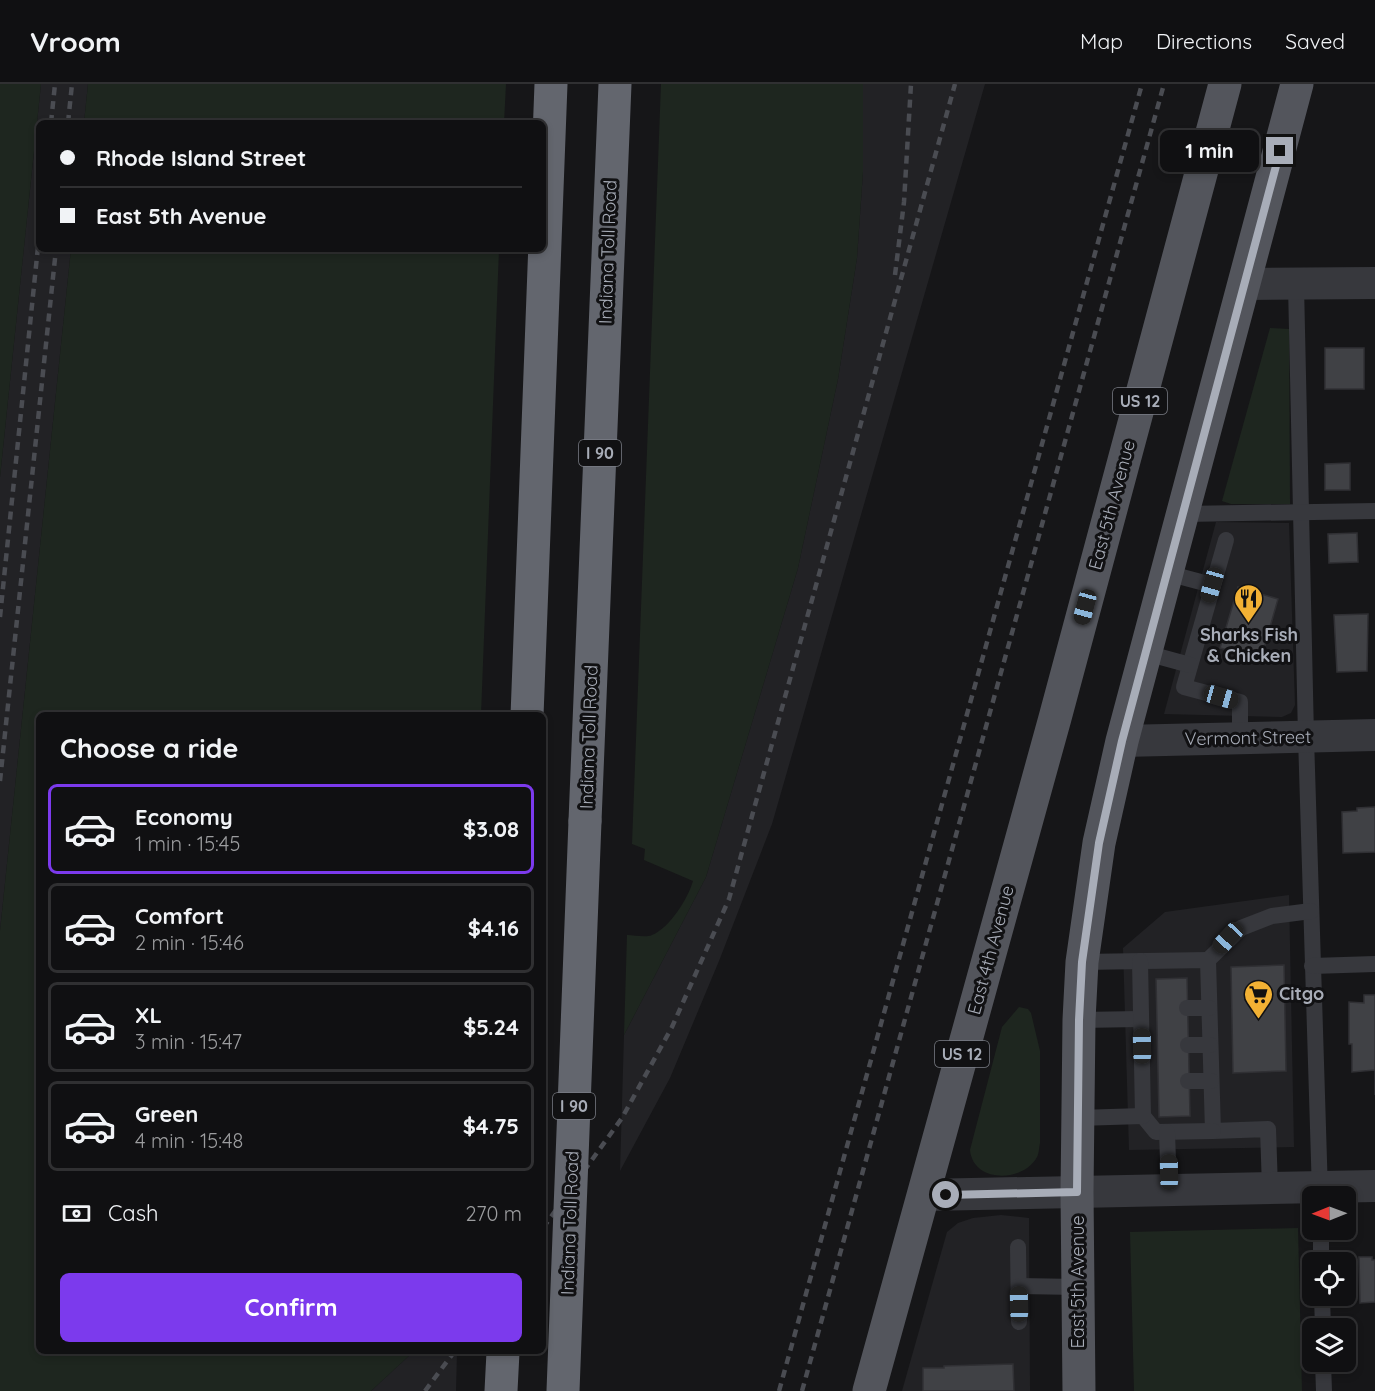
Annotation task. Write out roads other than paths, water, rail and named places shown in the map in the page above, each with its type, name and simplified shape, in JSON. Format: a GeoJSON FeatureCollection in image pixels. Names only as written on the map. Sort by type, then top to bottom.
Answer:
{"type":"FeatureCollection","features":[{"type":"Feature","properties":{"kind":"highway"},"geometry":{"type":"LineString","coordinates":[[546,216],[551,84]]}},
{"type":"Feature","properties":{"kind":"highway","name":"Indiana Toll Road"},"geometry":{"type":"LineString","coordinates":[[563,1391],[615,84]]}},
{"type":"Feature","properties":{"kind":"highway"},"geometry":{"type":"LineString","coordinates":[[527,712],[545,252]]}},
{"type":"Feature","properties":{"kind":"highway"},"geometry":{"type":"LineString","coordinates":[[501,1391],[503,1354]]}},
{"type":"Feature","properties":{"kind":"main road","name":"East 5th Avenue"},"geometry":{"type":"LineString","coordinates":[[1055,718],[1225,84]]}},
{"type":"Feature","properties":{"kind":"main road","name":"East 5th Avenue"},"geometry":{"type":"LineString","coordinates":[[1079,1391],[1077,1192],[1079,1020],[1082,962],[1099,843],[1122,741],[1298,84]]}},
{"type":"Feature","properties":{"kind":"main road","name":"East 4th Avenue"},"geometry":{"type":"LineString","coordinates":[[869,1391],[1055,718]]}},
{"type":"Feature","properties":{"kind":"street"},"geometry":{"type":"LineString","coordinates":[[1244,284],[1375,284]]}},
{"type":"Feature","properties":{"kind":"street","name":"Vermont Street"},"geometry":{"type":"LineString","coordinates":[[1122,741],[1375,735]]}},
{"type":"Feature","properties":{"kind":"street"},"geometry":{"type":"LineString","coordinates":[[1356,1188],[1375,1186]]}},
{"type":"Feature","properties":{"kind":"street"},"geometry":{"type":"LineString","coordinates":[[924,1195],[1270,1188],[1302,1191]]}},
{"type":"Feature","properties":{"kind":"lane"},"geometry":{"type":"LineString","coordinates":[[1296,285],[1312,966],[1320,1186]]}},
{"type":"Feature","properties":{"kind":"lane"},"geometry":{"type":"LineString","coordinates":[[1184,514],[1375,511]]}},
{"type":"Feature","properties":{"kind":"lane"},"geometry":{"type":"LineString","coordinates":[[1226,540],[1184,687],[1240,702],[1240,738]]}},
{"type":"Feature","properties":{"kind":"lane"},"geometry":{"type":"LineString","coordinates":[[1167,573],[1212,585]]}},
{"type":"Feature","properties":{"kind":"lane"},"geometry":{"type":"LineString","coordinates":[[1146,653],[1190,664]]}},
{"type":"Feature","properties":{"kind":"lane"},"geometry":{"type":"LineString","coordinates":[[1213,1131],[1208,960],[1228,938],[1249,924],[1272,916],[1311,911]]}},
{"type":"Feature","properties":{"kind":"lane"},"geometry":{"type":"LineString","coordinates":[[1082,962],[1208,960]]}},
{"type":"Feature","properties":{"kind":"lane"},"geometry":{"type":"LineString","coordinates":[[1140,962],[1150,1046],[1150,1082],[1143,1116]]}},
{"type":"Feature","properties":{"kind":"lane"},"geometry":{"type":"LineString","coordinates":[[1312,966],[1375,964]]}},
{"type":"Feature","properties":{"kind":"lane"},"geometry":{"type":"LineString","coordinates":[[1187,1008],[1209,1008]]}},
{"type":"Feature","properties":{"kind":"lane"},"geometry":{"type":"LineString","coordinates":[[1079,1020],[1146,1012]]}},
{"type":"Feature","properties":{"kind":"lane"},"geometry":{"type":"LineString","coordinates":[[1188,1045],[1210,1045]]}},
{"type":"Feature","properties":{"kind":"lane"},"geometry":{"type":"LineString","coordinates":[[1188,1081],[1211,1081]]}},
{"type":"Feature","properties":{"kind":"lane"},"geometry":{"type":"LineString","coordinates":[[1078,1118],[1143,1116]]}},
{"type":"Feature","properties":{"kind":"lane"},"geometry":{"type":"LineString","coordinates":[[1143,1116],[1156,1132],[1268,1129],[1270,1188]]}},
{"type":"Feature","properties":{"kind":"lane"},"geometry":{"type":"LineString","coordinates":[[1167,1132],[1169,1190]]}},
{"type":"Feature","properties":{"kind":"lane"},"geometry":{"type":"LineString","coordinates":[[1018,1247],[1019,1323]]}},
{"type":"Feature","properties":{"kind":"lane"},"geometry":{"type":"LineString","coordinates":[[1018,1286],[1078,1287]]}},
{"type":"Feature","properties":{"kind":"lane"},"geometry":{"type":"LineString","coordinates":[[1323,1372],[1324,1391]]}},
{"type":"Feature","properties":{"kind":"railway"},"geometry":{"type":"LineString","coordinates":[[51,120],[55,84]]}},
{"type":"Feature","properties":{"kind":"railway"},"geometry":{"type":"LineString","coordinates":[[68,120],[72,84]]}},
{"type":"Feature","properties":{"kind":"railway"},"geometry":{"type":"LineString","coordinates":[[895,275],[904,202],[911,84]]}},
{"type":"Feature","properties":{"kind":"railway"},"geometry":{"type":"LineString","coordinates":[[546,1224],[622,1118],[672,1027],[729,899],[955,84]]}},
{"type":"Feature","properties":{"kind":"railway"},"geometry":{"type":"LineString","coordinates":[[779,1391],[1142,84]]}},
{"type":"Feature","properties":{"kind":"railway"},"geometry":{"type":"LineString","coordinates":[[802,1391],[1164,84]]}},
{"type":"Feature","properties":{"kind":"railway"},"geometry":{"type":"LineString","coordinates":[[0,617],[37,252]]}},
{"type":"Feature","properties":{"kind":"railway"},"geometry":{"type":"LineString","coordinates":[[0,781],[56,252]]}},
{"type":"Feature","properties":{"kind":"railway"},"geometry":{"type":"LineString","coordinates":[[425,1391],[453,1354]]}},
{"type":"Feature","properties":{"kind":"place","name":"Sharks Fish & Chicken"},"geometry":{"type":"Point","coordinates":[1249,624]}},
{"type":"Feature","properties":{"kind":"place","name":"Citgo"},"geometry":{"type":"Point","coordinates":[1258,1020]}}]}
